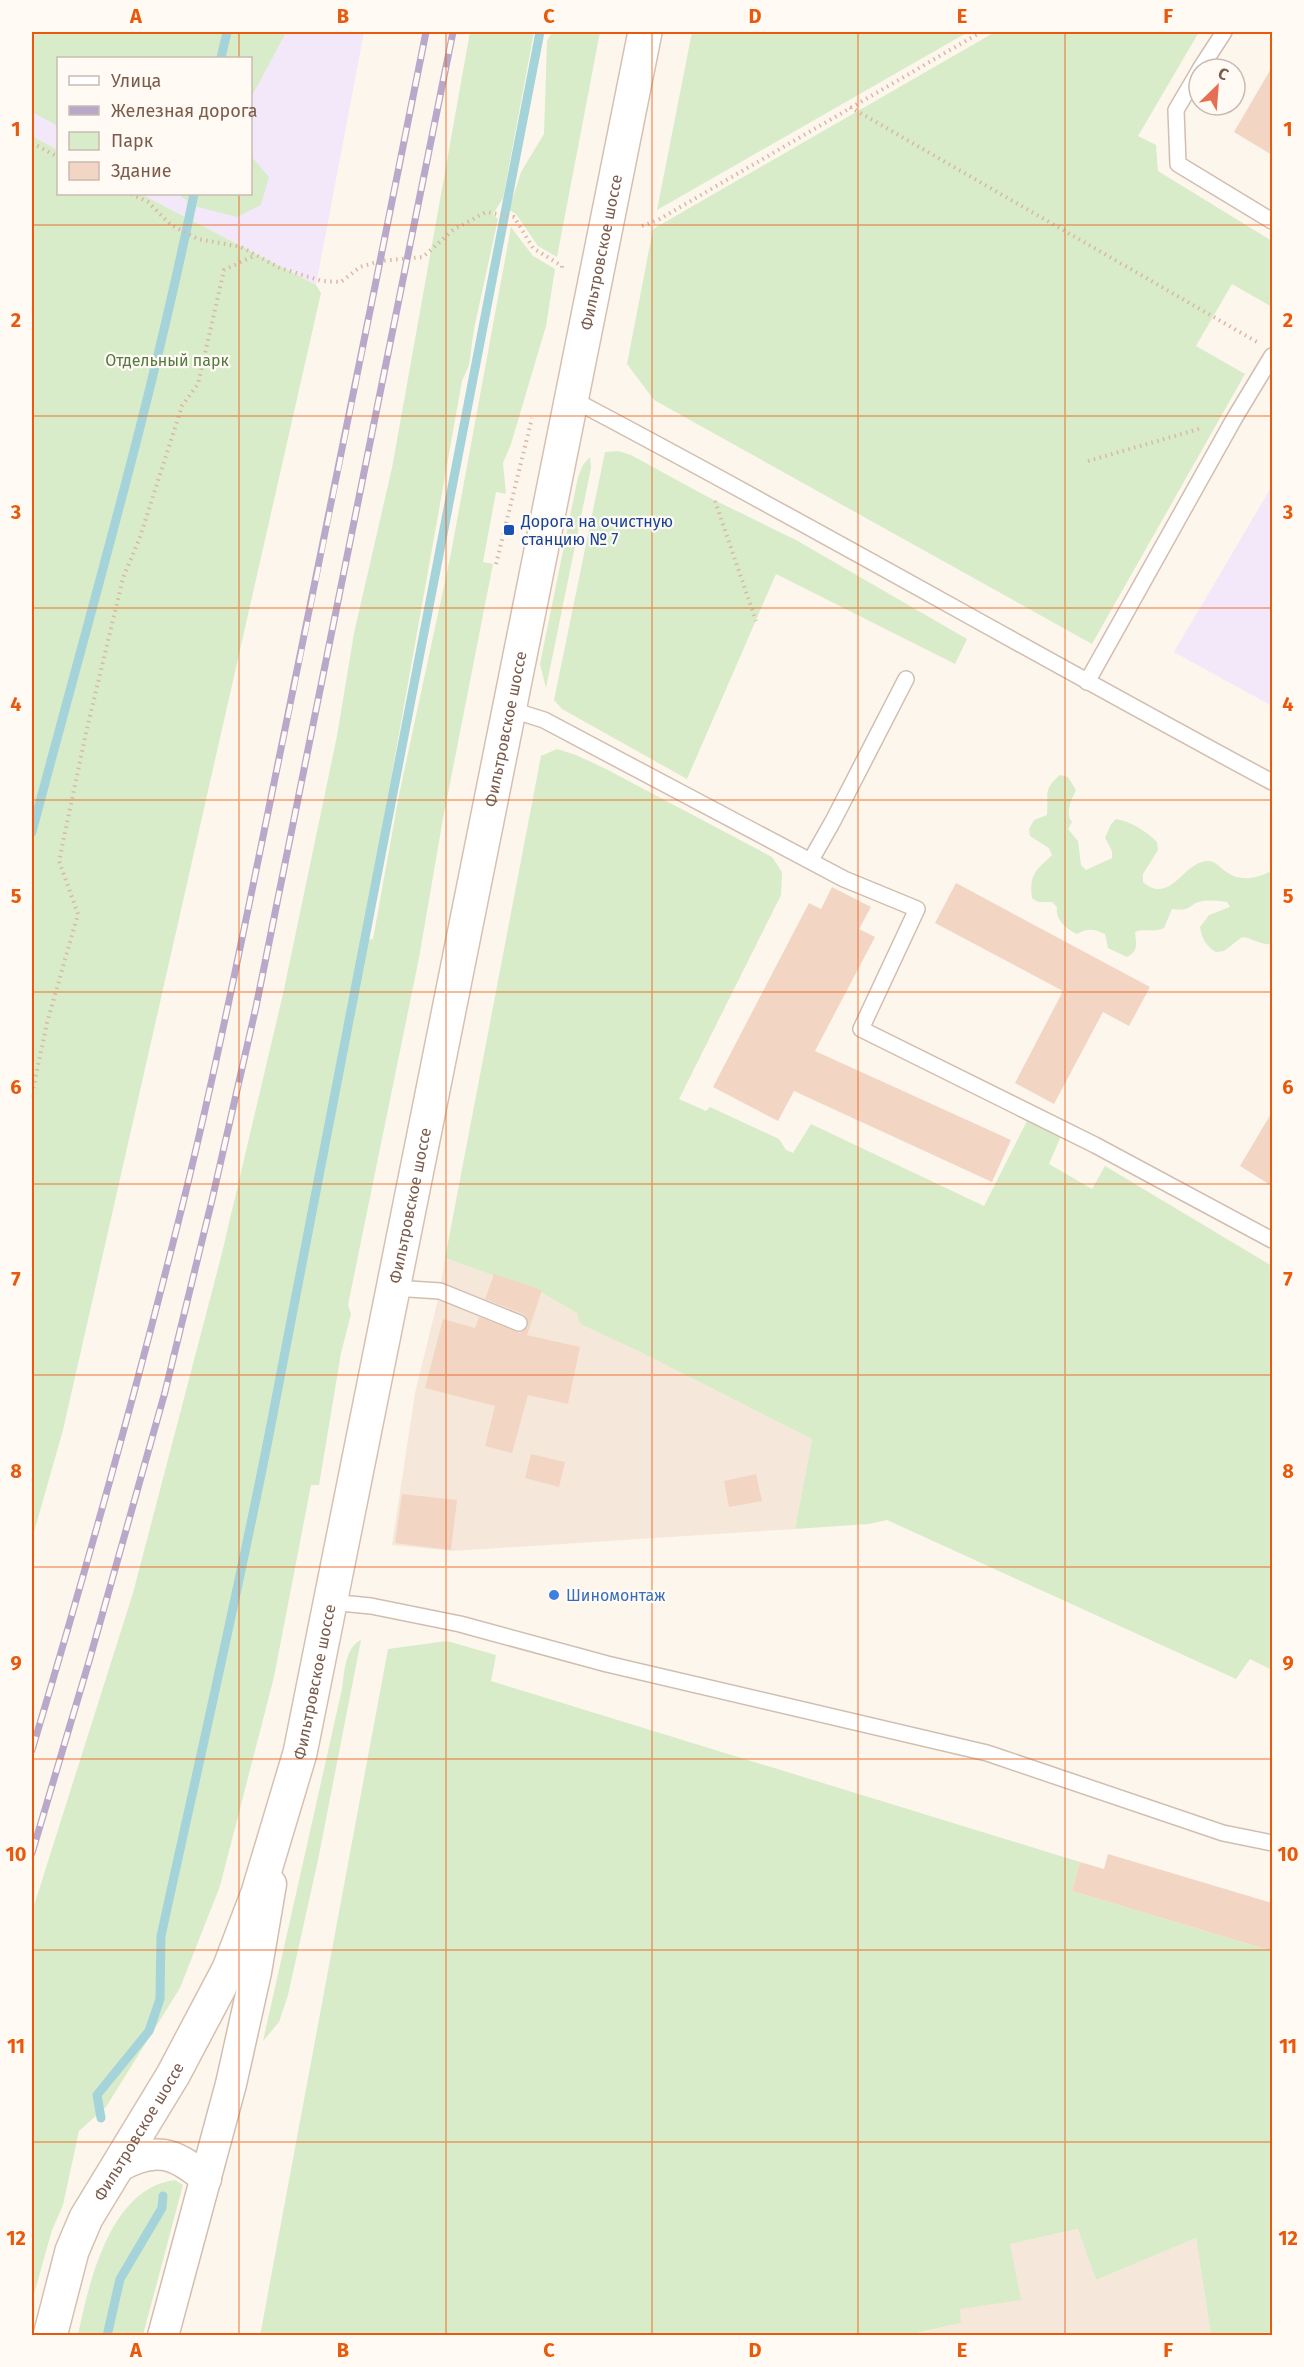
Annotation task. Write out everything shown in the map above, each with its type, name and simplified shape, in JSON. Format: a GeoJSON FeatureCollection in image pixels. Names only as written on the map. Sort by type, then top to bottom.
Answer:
{"type":"FeatureCollection","features":[{"type":"Feature","properties":{"kind":"main road","name":"Фильтровское шоссе"},"geometry":{"type":"LineString","coordinates":[[50,2336],[72,2251],[86,2218],[178,2065],[229,1969],[258,1893],[300,1754],[645,32]]}},
{"type":"Feature","properties":{"kind":"street"},"geometry":{"type":"LineString","coordinates":[[163,2336],[206,2179],[256,1972],[281,1822]]}},
{"type":"Feature","properties":{"kind":"street"},"geometry":{"type":"LineString","coordinates":[[118,2167],[135,2157],[153,2153],[171,2156],[188,2163],[206,2179]]}},
{"type":"Feature","properties":{"kind":"lane"},"geometry":{"type":"LineString","coordinates":[[1208,57],[1224,32]]}},
{"type":"Feature","properties":{"kind":"lane"},"geometry":{"type":"LineString","coordinates":[[1187,92],[1176,110],[1178,164],[1272,221]]}},
{"type":"Feature","properties":{"kind":"lane"},"geometry":{"type":"LineString","coordinates":[[1087,682],[1234,419],[1272,356]]}},
{"type":"Feature","properties":{"kind":"lane"},"geometry":{"type":"LineString","coordinates":[[570,398],[705,469],[1087,682],[1272,782]]}},
{"type":"Feature","properties":{"kind":"lane"},"geometry":{"type":"LineString","coordinates":[[811,860],[906,679]]}},
{"type":"Feature","properties":{"kind":"lane"},"geometry":{"type":"LineString","coordinates":[[509,709],[544,720],[844,879],[917,909],[861,1029],[1095,1145],[1272,1240]]}},
{"type":"Feature","properties":{"kind":"lane"},"geometry":{"type":"LineString","coordinates":[[394,1288],[440,1291],[519,1323]]}},
{"type":"Feature","properties":{"kind":"lane"},"geometry":{"type":"LineString","coordinates":[[330,1602],[371,1606],[460,1624],[607,1664],[987,1753],[1223,1833],[1272,1843]]}},
{"type":"Feature","properties":{"kind":"path"},"geometry":{"type":"LineString","coordinates":[[642,226],[658,220],[981,32]]}},
{"type":"Feature","properties":{"kind":"path"},"geometry":{"type":"LineString","coordinates":[[850,107],[1261,344]]}},
{"type":"Feature","properties":{"kind":"path"},"geometry":{"type":"LineString","coordinates":[[32,143],[57,156]]}},
{"type":"Feature","properties":{"kind":"path"},"geometry":{"type":"LineString","coordinates":[[132,195],[148,202],[171,225],[198,239],[242,247],[280,268],[306,277],[341,282],[360,267],[380,261],[423,257],[453,230],[486,212],[496,212],[514,217],[533,248],[562,267],[561,278]]}},
{"type":"Feature","properties":{"kind":"path"},"geometry":{"type":"LineString","coordinates":[[32,1094],[47,1023],[78,914],[59,861],[86,732],[123,578],[140,537],[182,406],[198,384],[224,270],[256,255]]}},
{"type":"Feature","properties":{"kind":"path"},"geometry":{"type":"LineString","coordinates":[[496,564],[533,413]]}},
{"type":"Feature","properties":{"kind":"path"},"geometry":{"type":"LineString","coordinates":[[1088,461],[1234,419]]}},
{"type":"Feature","properties":{"kind":"path"},"geometry":{"type":"LineString","coordinates":[[705,469],[756,621]]}},
{"type":"Feature","properties":{"kind":"shaded area"},"geometry":{"type":"Polygon","coordinates":[[[32,32],[364,32],[316,285],[143,195],[252,195],[252,57],[57,57],[57,149],[32,136],[32,32]]]}},
{"type":"Feature","properties":{"kind":"shaded area"},"geometry":{"type":"Polygon","coordinates":[[[1272,486],[1272,706],[1174,652],[1272,486]]]}},
{"type":"Feature","properties":{"kind":"shaded area"},"geometry":{"type":"Polygon","coordinates":[[[445,1258],[542,1293],[577,1313],[580,1324],[812,1439],[795,1529],[453,1551],[392,1545],[415,1393],[440,1291],[445,1258]]]}},
{"type":"Feature","properties":{"kind":"shaded area"},"geometry":{"type":"Polygon","coordinates":[[[1079,2229],[1096,2280],[1196,2238],[1211,2335],[908,2336],[961,2323],[959,2309],[1010,2244],[1079,2229]]]}},
{"type":"Feature","properties":{"kind":"green space"},"geometry":{"type":"Polygon","coordinates":[[[32,32],[286,32],[252,96],[252,57],[57,57],[57,125],[32,112],[32,32]]]}},
{"type":"Feature","properties":{"kind":"green space"},"geometry":{"type":"Polygon","coordinates":[[[470,32],[534,32],[503,198],[493,214],[498,219],[474,329],[469,365],[462,381],[362,941],[373,939],[399,795],[451,553],[511,227],[533,256],[555,269],[546,326],[511,444],[503,463],[506,494],[496,492],[483,562],[493,564],[442,824],[419,958],[348,1305],[351,1314],[341,1353],[319,1485],[311,1485],[274,1677],[220,1886],[180,1988],[106,2107],[79,2131],[63,2205],[52,2230],[32,2301],[32,1912],[133,1593],[221,1257],[283,994],[337,736],[354,633],[392,468],[470,32]]]}},
{"type":"Feature","properties":{"kind":"green space"},"geometry":{"type":"Polygon","coordinates":[[[552,32],[600,32],[557,257],[538,246],[516,214],[509,210],[521,172],[544,134],[547,41],[552,32]]]}},
{"type":"Feature","properties":{"kind":"green space"},"geometry":{"type":"Polygon","coordinates":[[[692,32],[968,32],[657,210],[692,32]]]}},
{"type":"Feature","properties":{"kind":"green space"},"geometry":{"type":"Polygon","coordinates":[[[995,32],[1199,32],[1138,136],[1156,145],[1158,171],[1272,241],[1272,307],[1232,284],[1196,346],[1245,374],[1092,644],[654,400],[627,364],[653,229],[995,32]]]}},
{"type":"Feature","properties":{"kind":"green space","name":"Отдельный парк"},"geometry":{"type":"Polygon","coordinates":[[[32,136],[57,149],[57,195],[143,195],[316,285],[321,293],[63,1430],[32,1539],[32,136]]]}},
{"type":"Feature","properties":{"kind":"green space"},"geometry":{"type":"Polygon","coordinates":[[[252,157],[269,177],[261,205],[237,217],[194,206],[179,195],[252,195],[252,157]]]}},
{"type":"Feature","properties":{"kind":"green space"},"geometry":{"type":"Polygon","coordinates":[[[618,451],[631,455],[706,496],[796,540],[967,639],[955,664],[776,574],[687,779],[562,709],[554,700],[605,452],[618,451]]]}},
{"type":"Feature","properties":{"kind":"green space"},"geometry":{"type":"Polygon","coordinates":[[[590,457],[591,468],[546,688],[540,664],[578,477],[583,465],[590,457]]]}},
{"type":"Feature","properties":{"kind":"green space"},"geometry":{"type":"Polygon","coordinates":[[[557,749],[606,769],[772,857],[782,872],[781,895],[679,1099],[706,1111],[710,1107],[779,1139],[786,1150],[793,1153],[811,1124],[984,1206],[1028,1119],[1061,1136],[1049,1164],[1092,1189],[1105,1166],[1272,1266],[1272,1670],[1250,1659],[1236,1679],[887,1520],[869,1524],[795,1529],[812,1439],[580,1324],[577,1313],[542,1293],[445,1258],[541,756],[557,749]]]}},
{"type":"Feature","properties":{"kind":"green space"},"geometry":{"type":"Polygon","coordinates":[[[1060,775],[1068,777],[1076,790],[1070,806],[1069,815],[1072,822],[1068,829],[1078,841],[1081,865],[1086,870],[1112,858],[1112,851],[1105,838],[1111,824],[1116,819],[1128,822],[1157,842],[1158,850],[1143,874],[1143,882],[1153,888],[1161,889],[1169,886],[1191,868],[1208,861],[1214,862],[1233,876],[1244,878],[1256,877],[1272,870],[1272,944],[1242,937],[1224,951],[1213,950],[1205,942],[1200,927],[1209,915],[1230,907],[1227,902],[1219,901],[1198,902],[1188,908],[1172,909],[1164,928],[1135,932],[1135,949],[1127,957],[1108,948],[1105,934],[1091,930],[1077,934],[1069,929],[1058,916],[1057,907],[1052,902],[1038,902],[1032,898],[1031,890],[1035,873],[1052,855],[1049,848],[1030,836],[1029,829],[1034,820],[1047,815],[1049,789],[1060,775]]]}},
{"type":"Feature","properties":{"kind":"green space"},"geometry":{"type":"Polygon","coordinates":[[[361,1640],[318,1860],[288,1995],[279,2022],[263,2041],[342,1689],[346,1662],[352,1648],[361,1640]]]}},
{"type":"Feature","properties":{"kind":"green space"},"geometry":{"type":"Polygon","coordinates":[[[447,1641],[496,1655],[491,1681],[1080,1862],[1072,1891],[1272,1951],[1272,2335],[1211,2335],[1196,2238],[1096,2280],[1078,2229],[1010,2244],[1021,2300],[960,2309],[961,2323],[908,2335],[260,2336],[388,1649],[447,1641]]]}},
{"type":"Feature","properties":{"kind":"green space"},"geometry":{"type":"Polygon","coordinates":[[[175,2180],[183,2185],[143,2335],[78,2335],[96,2265],[119,2219],[134,2200],[153,2187],[175,2180]]]}},
{"type":"Feature","properties":{"kind":"building"},"geometry":{"type":"Polygon","coordinates":[[[1272,67],[1272,155],[1234,132],[1243,117],[1247,117],[1247,110],[1272,67]]]}},
{"type":"Feature","properties":{"kind":"building"},"geometry":{"type":"Polygon","coordinates":[[[956,883],[1150,987],[1129,1026],[1103,1012],[1054,1104],[1015,1083],[1063,991],[935,923],[956,883]]]}},
{"type":"Feature","properties":{"kind":"building"},"geometry":{"type":"Polygon","coordinates":[[[832,887],[871,907],[859,929],[875,937],[815,1051],[1011,1140],[992,1182],[794,1091],[778,1121],[713,1087],[809,903],[821,909],[832,887]]]}},
{"type":"Feature","properties":{"kind":"building"},"geometry":{"type":"Polygon","coordinates":[[[1272,1112],[1272,1186],[1240,1166],[1272,1112]]]}},
{"type":"Feature","properties":{"kind":"building"},"geometry":{"type":"Polygon","coordinates":[[[494,1274],[542,1290],[527,1335],[580,1347],[568,1404],[528,1395],[512,1453],[485,1446],[495,1406],[425,1388],[443,1319],[475,1328],[479,1317],[520,1333],[528,1327],[528,1321],[523,1314],[485,1299],[494,1274]]]}},
{"type":"Feature","properties":{"kind":"building"},"geometry":{"type":"Polygon","coordinates":[[[531,1454],[565,1462],[559,1487],[525,1478],[531,1454]]]}},
{"type":"Feature","properties":{"kind":"building"},"geometry":{"type":"Polygon","coordinates":[[[756,1474],[762,1501],[729,1507],[724,1481],[756,1474]]]}},
{"type":"Feature","properties":{"kind":"building"},"geometry":{"type":"Polygon","coordinates":[[[402,1494],[457,1500],[451,1550],[395,1543],[402,1494]]]}},
{"type":"Feature","properties":{"kind":"building"},"geometry":{"type":"Polygon","coordinates":[[[1108,1854],[1272,1903],[1272,1951],[1072,1891],[1080,1862],[1104,1869],[1108,1854]]]}},
{"type":"Feature","properties":{"kind":"waterway"},"geometry":{"type":"LineString","coordinates":[[221,57],[227,32]]}},
{"type":"Feature","properties":{"kind":"waterway"},"geometry":{"type":"LineString","coordinates":[[101,2118],[97,2095],[149,2031],[160,1999],[161,1936],[268,1440],[540,32]]}},
{"type":"Feature","properties":{"kind":"waterway"},"geometry":{"type":"LineString","coordinates":[[32,832],[138,434],[194,195]]}},
{"type":"Feature","properties":{"kind":"waterway"},"geometry":{"type":"LineString","coordinates":[[107,2336],[120,2279],[162,2208],[163,2196]]}},
{"type":"Feature","properties":{"kind":"railway"},"geometry":{"type":"LineString","coordinates":[[32,1750],[131,1404],[197,1144],[293,694],[426,32]]}},
{"type":"Feature","properties":{"kind":"railway"},"geometry":{"type":"LineString","coordinates":[[32,1853],[165,1392],[212,1200],[256,1007],[453,32]]}},
{"type":"Feature","properties":{"kind":"place","name":"Дорога на очистную станцию № 7"},"geometry":{"type":"Point","coordinates":[509,530]}},
{"type":"Feature","properties":{"kind":"place","name":"Шиномонтаж"},"geometry":{"type":"Point","coordinates":[554,1595]}}]}
